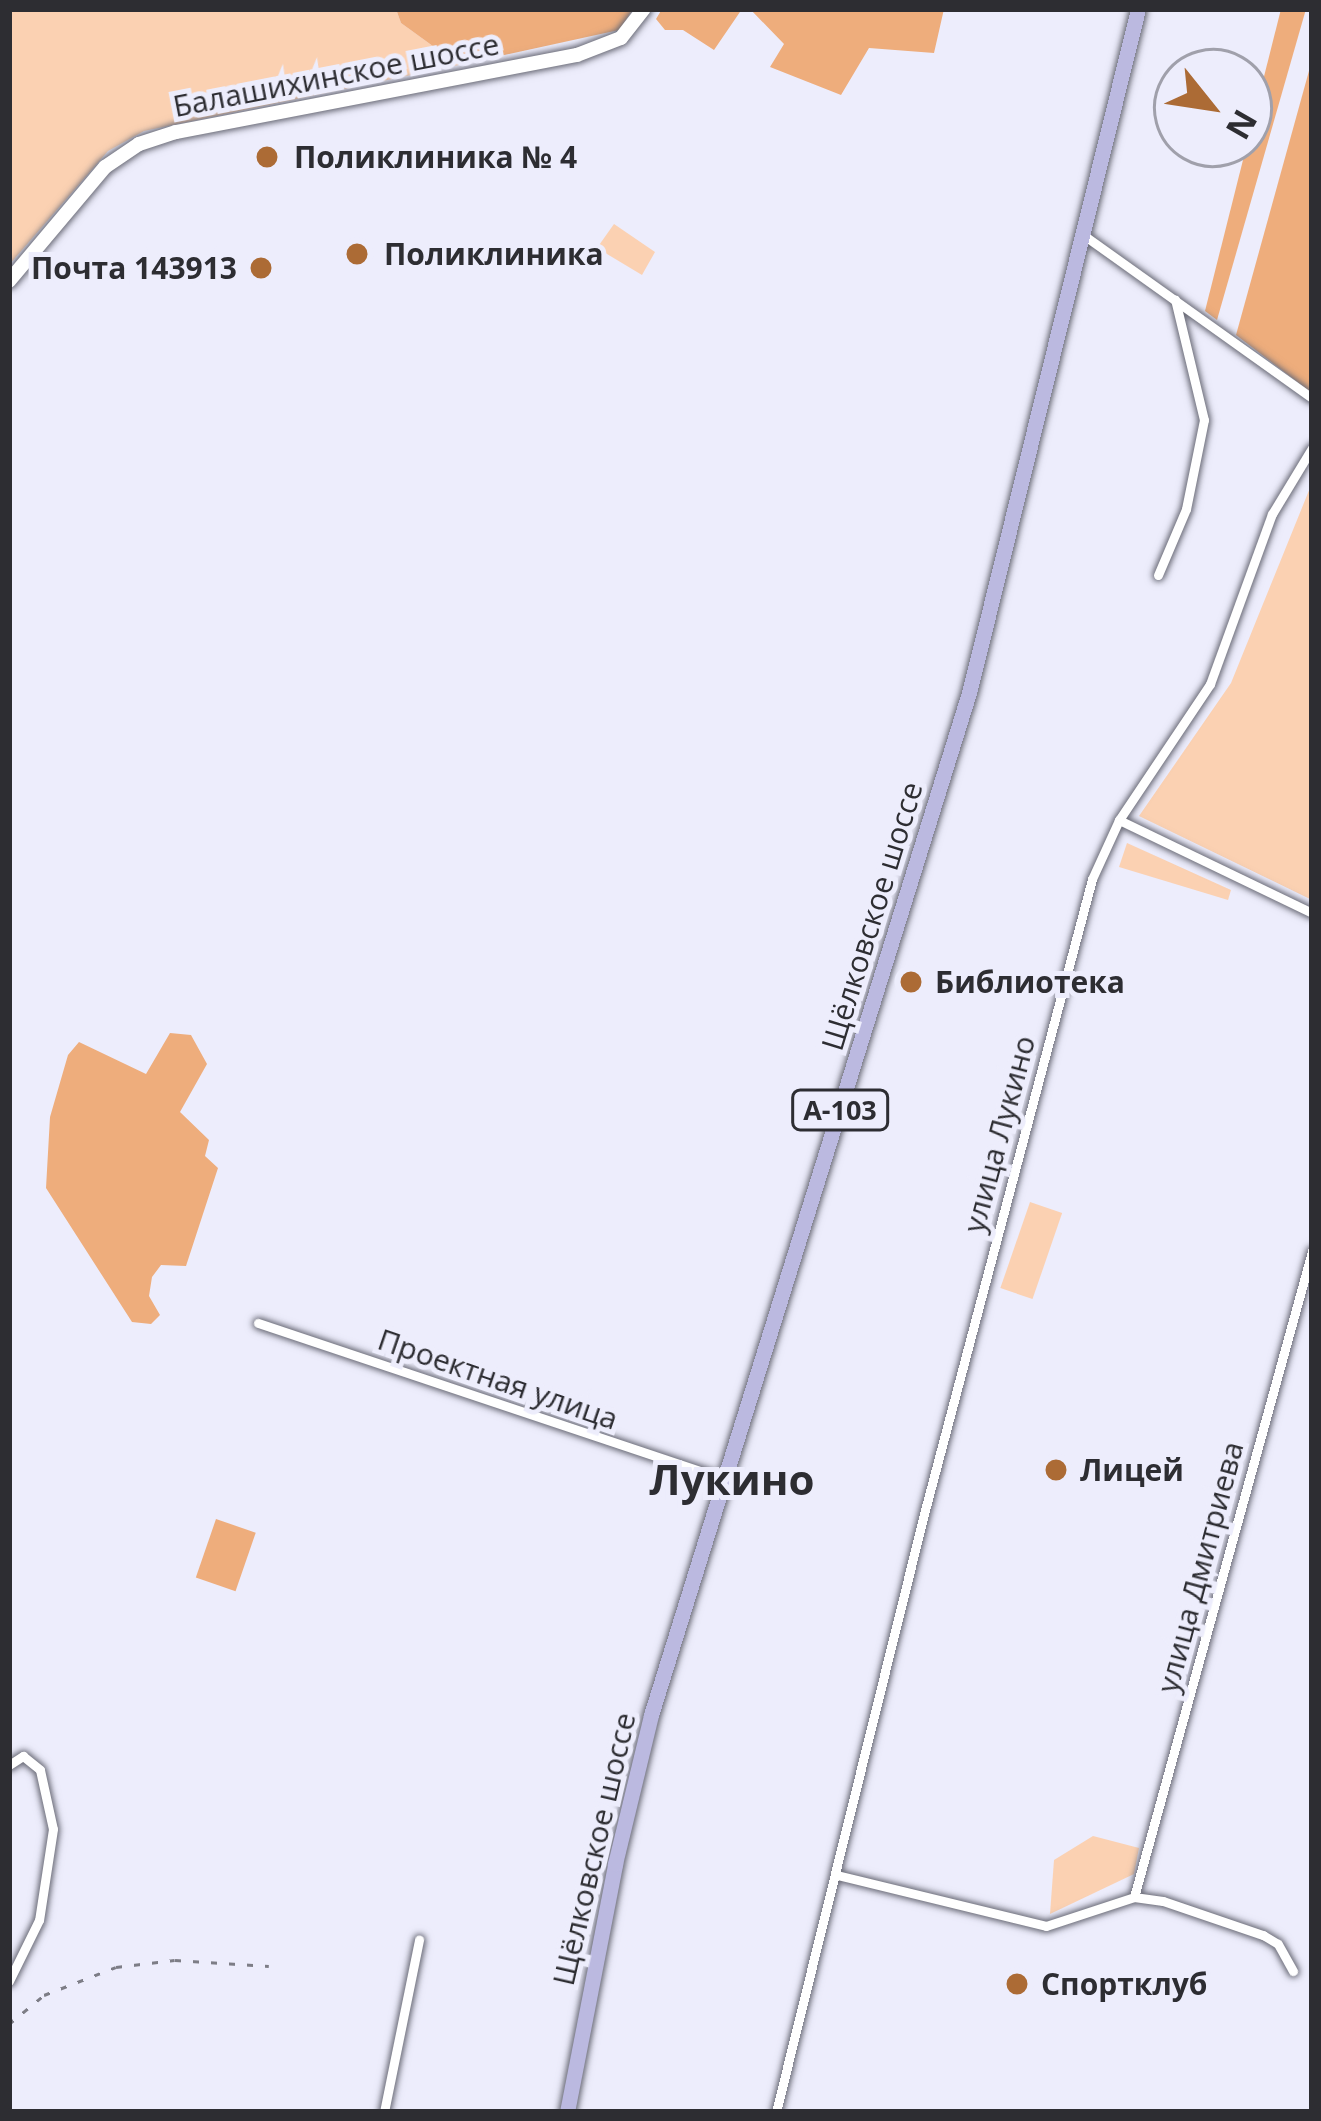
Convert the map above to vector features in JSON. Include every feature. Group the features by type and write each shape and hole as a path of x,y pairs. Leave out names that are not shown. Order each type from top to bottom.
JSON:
{"main road":[{"name":"Балашихинское шоссе","path":"9,281 105,166 139,144 176,132 577,56 621,38 644,9"},
{"name":"Щёлковское шоссе","path":"567,2112 634,1784 722,1479 969,693 1138,9"}],"street":[{"path":"1082,234 1312,398"},
{"path":"1158,575 1186,509 1204,420 1175,299"},
{"name":"улица Лукино","path":"776,2112 924,1514 1084,907 1119,820 1210,684 1272,514 1312,448"},
{"path":"1119,820 1312,913"},
{"name":"улица Дмитриева","path":"1134,1897 1312,1251"},
{"name":"Проектная улица","path":"258,1323 722,1479"},
{"path":"9,1765 23,1756 40,1770 52,1854 39,1920 9,1981"},
{"path":"837,1875 1046,1926 1134,1897 1262,1935 1278,1944 1293,1971"},
{"path":"384,2112 419,1940"}],"shaded area":[{"path":"9,9 396,9 401,23 459,65 144,131 108,151 9,265"},
{"path":"396,9 633,9 619,30 459,65 401,23"},
{"path":"662,9 742,9 714,50 683,30 665,30 656,19"},
{"path":"750,9 944,9 934,53 869,48 841,95 770,67 784,44"},
{"path":"1281,9 1306,9 1273,124 1273,48"},
{"path":"1312,60 1312,393 1236,335"},
{"path":"1241,168 1260,168 1217,320 1205,311"},
{"path":"614,224 655,252 642,275 597,248"},
{"path":"1312,483 1312,900 1139,816 1231,683"},
{"path":"1127,843 1231,890 1228,900 1119,867"},
{"path":"170,1033 191,1035 207,1064 180,1112 209,1140 205,1156 218,1168 186,1266 161,1265 152,1277 149,1296 160,1315 151,1324 132,1322 46,1188 50,1117 68,1055 79,1042 146,1074"},
{"path":"1030,1202 1062,1213 1033,1299 1000,1288"},
{"path":"216,1519 256,1533 236,1591 196,1578"},
{"path":"1093,1836 1139,1848 1134,1874 1050,1914 1054,1860"}],"railway":[{"path":"9,2024 44,1995 116,1967 175,1960 269,1966"}],"place":[{"name":"Поликлиника № 4","path":"267,157"},
{"name":"Поликлиника","path":"357,254"},
{"name":"Почта 143913","path":"261,268"},
{"name":"Библиотека","path":"911,982"},
{"name":"Лицей","path":"1056,1470"},
{"name":"Спортклуб","path":"1017,1984"}],"district":[{"name":"Лукино","path":"732,1479"}]}
